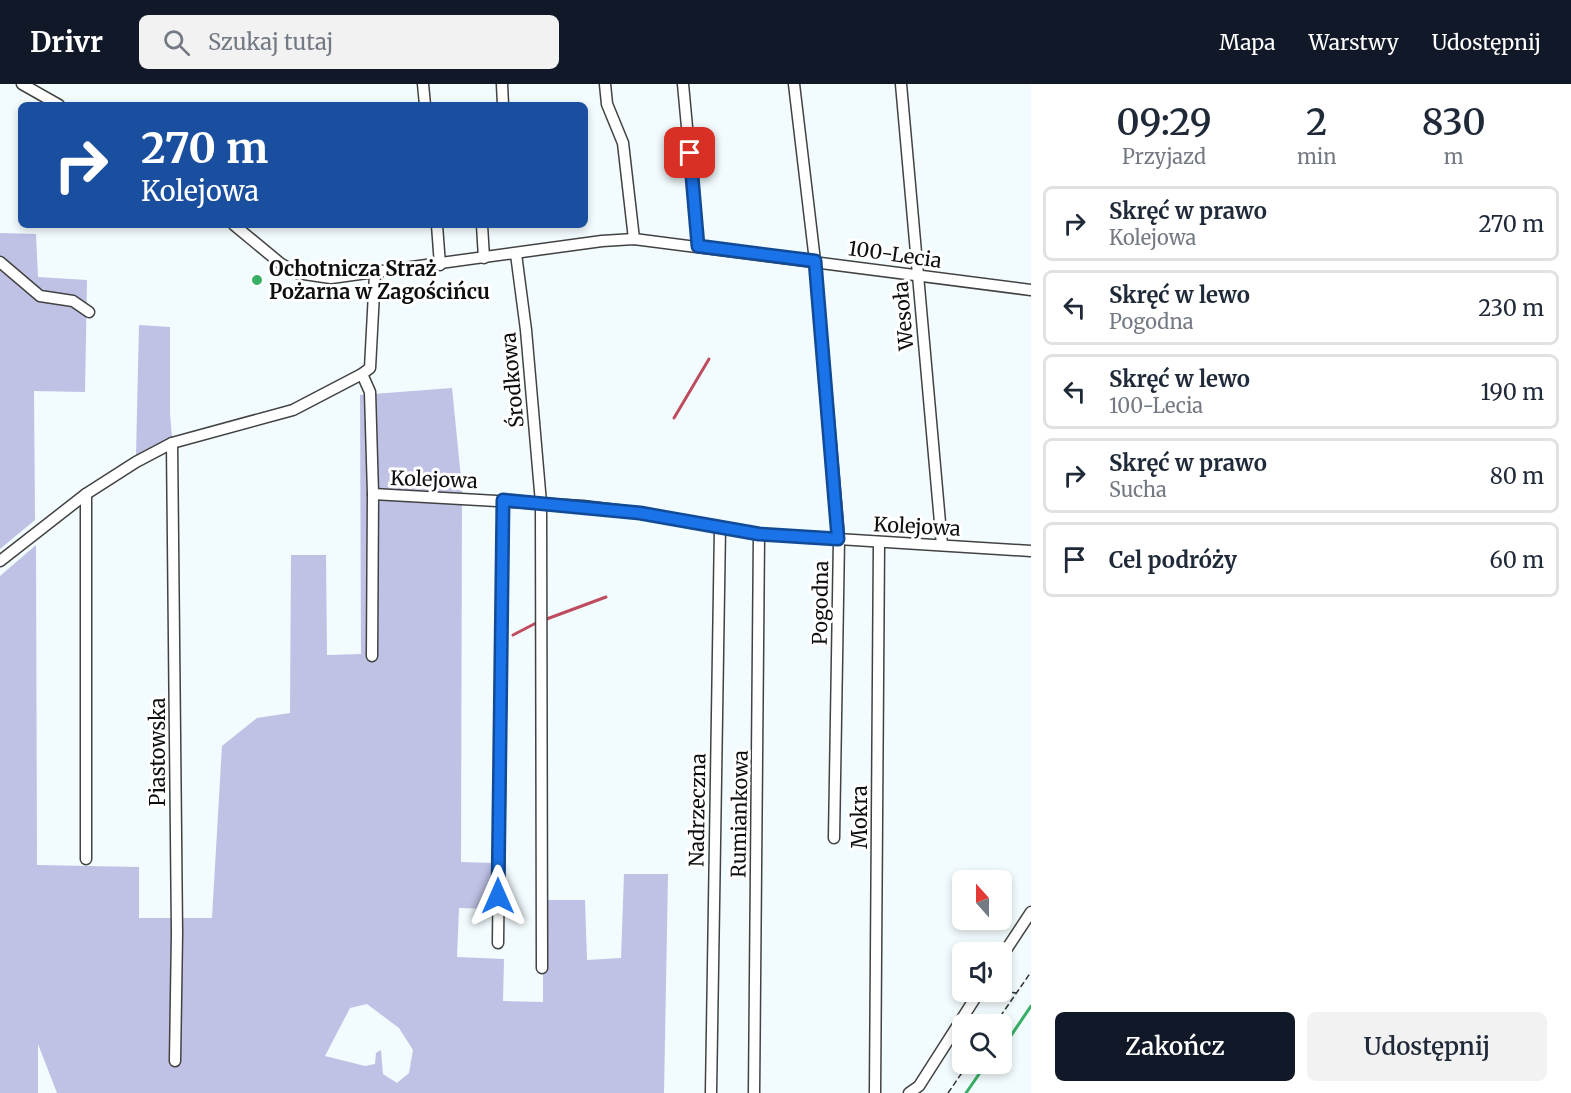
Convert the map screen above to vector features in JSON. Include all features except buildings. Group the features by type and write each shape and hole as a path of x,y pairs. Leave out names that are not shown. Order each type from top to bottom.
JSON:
{"street":[{"path":"22,84 55,102"},
{"path":"423,84 425,102"},
{"path":"502,84 503,102"},
{"path":"605,84 607,104 623,143 634,239"},
{"path":"683,84 698,246"},
{"name":"Pogodna","path":"794,84 815,261 838,539 834,838"},
{"name":"Wesoła","path":"901,84 942,545"},
{"name":"100-Lecia","path":"238,228 280,263 297,273 331,278 634,239 1031,290"},
{"path":"436,228 440,265"},
{"path":"482,228 484,258"},
{"name":"Środkowa","path":"516,254 526,330 541,503 542,968"},
{"path":"0,262 40,296 73,301 89,312"},
{"path":"0,561 86,494 136,462 172,443 293,410 370,368 375,274"},
{"path":"362,374 370,392 373,494 372,656"},
{"name":"Piastowska","path":"172,443 177,933 175,1061"},
{"path":"86,494 86,859"},
{"name":"Kolejowa","path":"373,494 503,500 640,513 759,534 1031,551"},
{"path":"498,942 503,500"},
{"name":"Nadrzeczna","path":"711,1093 720,527"},
{"name":"Rumiankowa","path":"754,1093 759,534"},
{"name":"Mokra","path":"875,1093 879,542"},
{"path":"1012,942 1031,912"},
{"path":"909,1093 920,1086 936,1056 972,1002"}],"path":[{"path":"1002,1014 1031,972"},
{"path":"1012,992 1017,993"},
{"path":"948,1093 961,1074"}],"shaded area":[{"path":"0,233 36,234 38,277 87,280 85,392 34,391 35,520 0,549"},
{"path":"139,325 170,327 172,438 136,455"},
{"path":"452,388 462,488 461,862 495,863 496,909 459,908 457,957 504,959 503,1001 543,1002 543,900 585,900 587,960 621,958 624,874 668,874 664,1093 57,1093 38,1044 38,1093 0,1093 0,576 36,545 37,865 139,867 139,918 212,918 222,746 257,718 290,713 291,555 326,555 327,655 361,654 360,395","holes":["367,1004 399,1028 413,1050 409,1073 397,1083 383,1074 381,1050 376,1053 375,1064 365,1066 325,1056 350,1008"]}],"waterway":[{"path":"674,418 709,359"},
{"path":"544,620 606,597"},
{"path":"513,635 538,622"}],"railway":[{"path":"1012,1034 1031,1006"},
{"path":"966,1093 979,1074"}],"place":[{"name":"Ochotnicza Straż Pożarna w Zagościńcu","path":"257,280"}],"route":[{"path":"498,896 503,500 640,513 759,534 838,539 815,261 698,246 690,153"}]}
